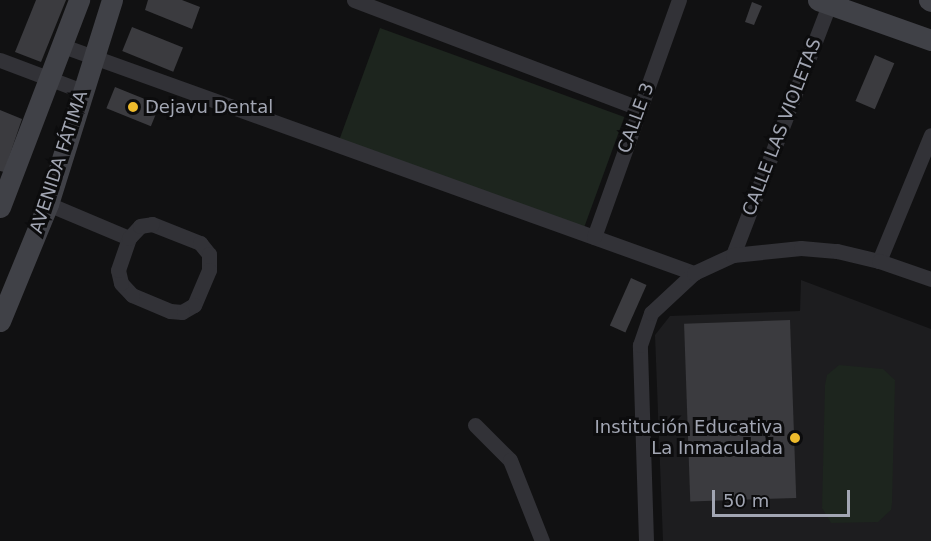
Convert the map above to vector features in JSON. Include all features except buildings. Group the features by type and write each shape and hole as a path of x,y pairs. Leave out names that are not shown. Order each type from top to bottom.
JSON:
{"main road":[{"name":"AVENIDA FÁTIMA","path":"0,207 79,0"},
{"name":"AVENIDA FÁTIMA","path":"0,321 48,204 92,57 112,0"},
{"path":"826,1 931,40"}],"street":[{"path":"354,0 639,108"},
{"name":"CALLE 3","path":"594,237 679,0"},
{"name":"CALLE LAS VIOLETAS","path":"733,255 826,1"},
{"path":"63,46 694,273"},
{"path":"0,60 82,91"},
{"path":"879,261 931,135"},
{"path":"48,204 129,238"},
{"path":"152,224 200,243 206,249 210,260 209,270 194,304 188,310 176,312 170,310 132,295 125,289 118,270 129,238 135,229 152,224"},
{"path":"646,541 640,345 651,314 694,273 733,255 801,248 837,251 879,261 931,279"},
{"path":"475,425 510,460 542,541"}],"shaded area":[{"path":"380,28 624,117 583,230 339,141"},
{"name":"Institución Educativa La Inmaculada","path":"801,280 931,329 931,541 663,541 655,335 670,316 800,311"},
{"path":"839,365 883,369 895,380 892,503 891,510 878,522 831,523 822,508 825,385 827,375"}],"place":[{"name":"Dejavu Dental","path":"133,107"},
{"name":"Institución Educativa La Inmaculada","path":"795,438"}]}
